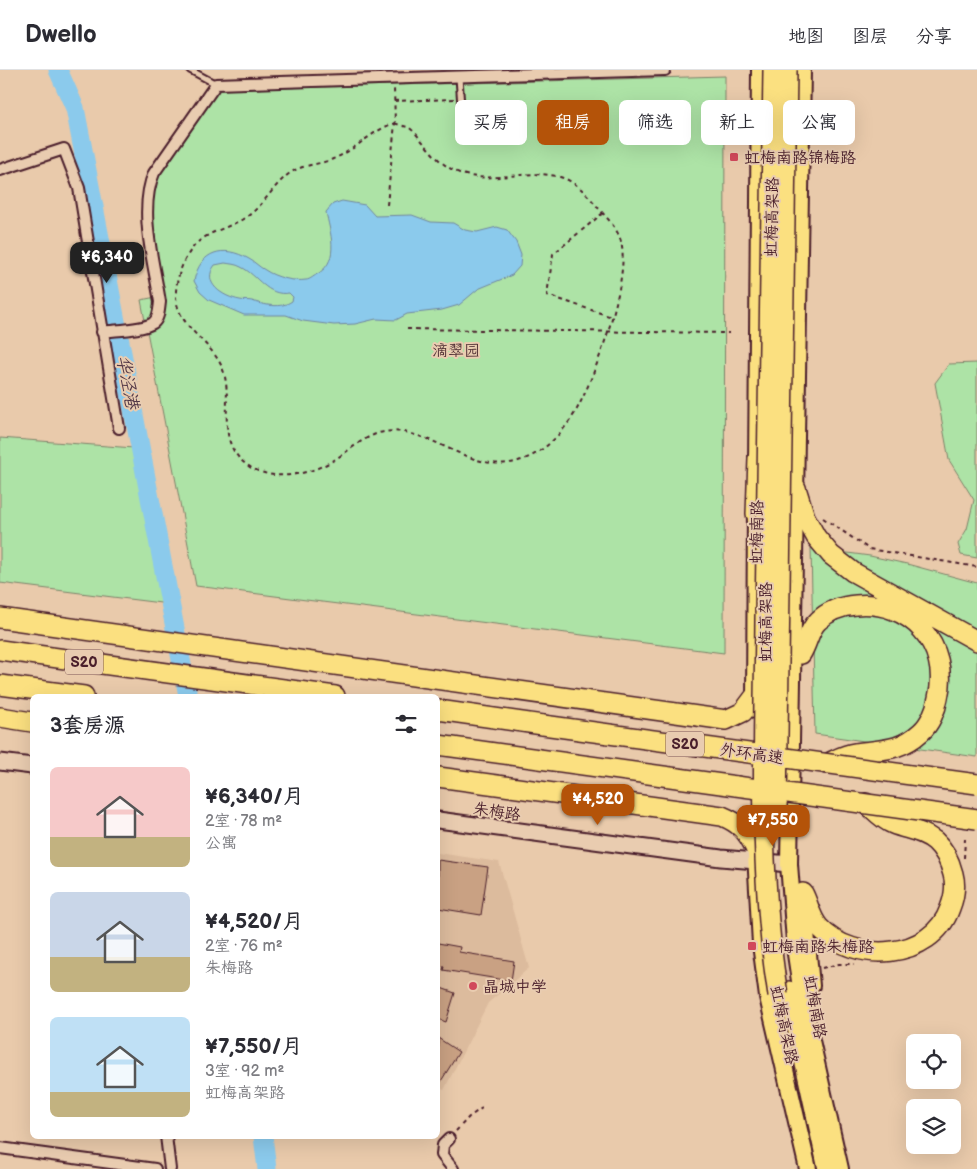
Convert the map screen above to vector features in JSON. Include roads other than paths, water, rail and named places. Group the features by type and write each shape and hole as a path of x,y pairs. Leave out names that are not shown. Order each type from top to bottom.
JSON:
{"highway":[{"path":"756,514 763,329 766,70"},
{"name":"虹梅高架路","path":"773,70 766,508 764,839 774,966 817,1169"},
{"name":"虹梅高架路","path":"787,70 777,838 783,941 789,991 828,1169"},
{"path":"796,488 805,517 816,537 831,555 853,572 970,637"},
{"path":"801,654 817,621 828,613 845,606 869,604 892,608 916,622 931,640 940,664 941,687 936,710 923,731 903,745 880,752 853,753 826,764"},
{"path":"0,618 726,720 743,712 754,696"},
{"name":"S20","path":"0,650 320,694"},
{"name":"S20","path":"0,685 69,694"},
{"name":"外环高速","path":"440,710 977,784"},
{"path":"0,718 30,722"},
{"name":"S20","path":"440,745 977,819"},
{"path":"440,777 722,816 737,822 748,833 755,854"},
{"path":"803,893 808,902 810,912 819,926 832,938 855,948 879,952 908,948 930,938 946,921 953,900 954,881 949,860 935,842 916,830 892,824 866,803"}],"main road":[{"name":"虹梅南路","path":"760,70 754,696 755,854 761,944 768,997 808,1169"},
{"name":"虹梅南路","path":"802,70 789,864 796,954 803,1005 840,1169"},
{"name":"虹梅南路","path":"795,521 799,533 801,551 800,858 814,1009 838,1114 831,1132"}],"street":[{"path":"102,332 140,327 153,323 159,315 160,302 146,210 149,185 154,173 216,84 665,70"},
{"path":"0,170 64,149 79,188 119,428"},
{"path":"0,762 30,766"},
{"name":"朱梅路","path":"440,820 755,854 789,864"},
{"path":"166,1139 170,1169"},
{"path":"448,1139 444,1145 442,1155 453,1169"},
{"path":"0,1148 154,1169"}],"lane":[{"path":"190,70 216,84"},
{"path":"460,76 461,100"},
{"path":"520,104 522,134 463,136 462,107 520,104"}],"water":[{"path":"342,201 365,205 375,216 412,215 431,222 453,223 465,230 477,232 497,227 507,230 516,242 521,255 520,266 512,275 478,289 459,305 442,310 407,314 396,320 376,319 355,324 334,325 303,321 286,315 244,315 209,300 200,292 194,281 201,263 214,253 222,251 239,254 269,273 285,278 308,280 319,273 330,260 332,245 326,212 333,204","holes":["225,263 237,265 275,292 289,293 293,297 292,301 278,306 227,296 216,288 211,278 211,272 215,265"]}],"waterway":[{"name":"华泾港","path":"58,70 75,108 188,694"},
{"name":"华泾港","path":"263,1139 267,1169"}],"place":[{"name":"虹梅南路锦梅路","path":"734,157"},
{"name":"虹梅南路朱梅路","path":"752,946"},
{"name":"晶城中学","path":"473,986"}],"park label":[{"name":"滴翠园","path":"456,350"}]}
